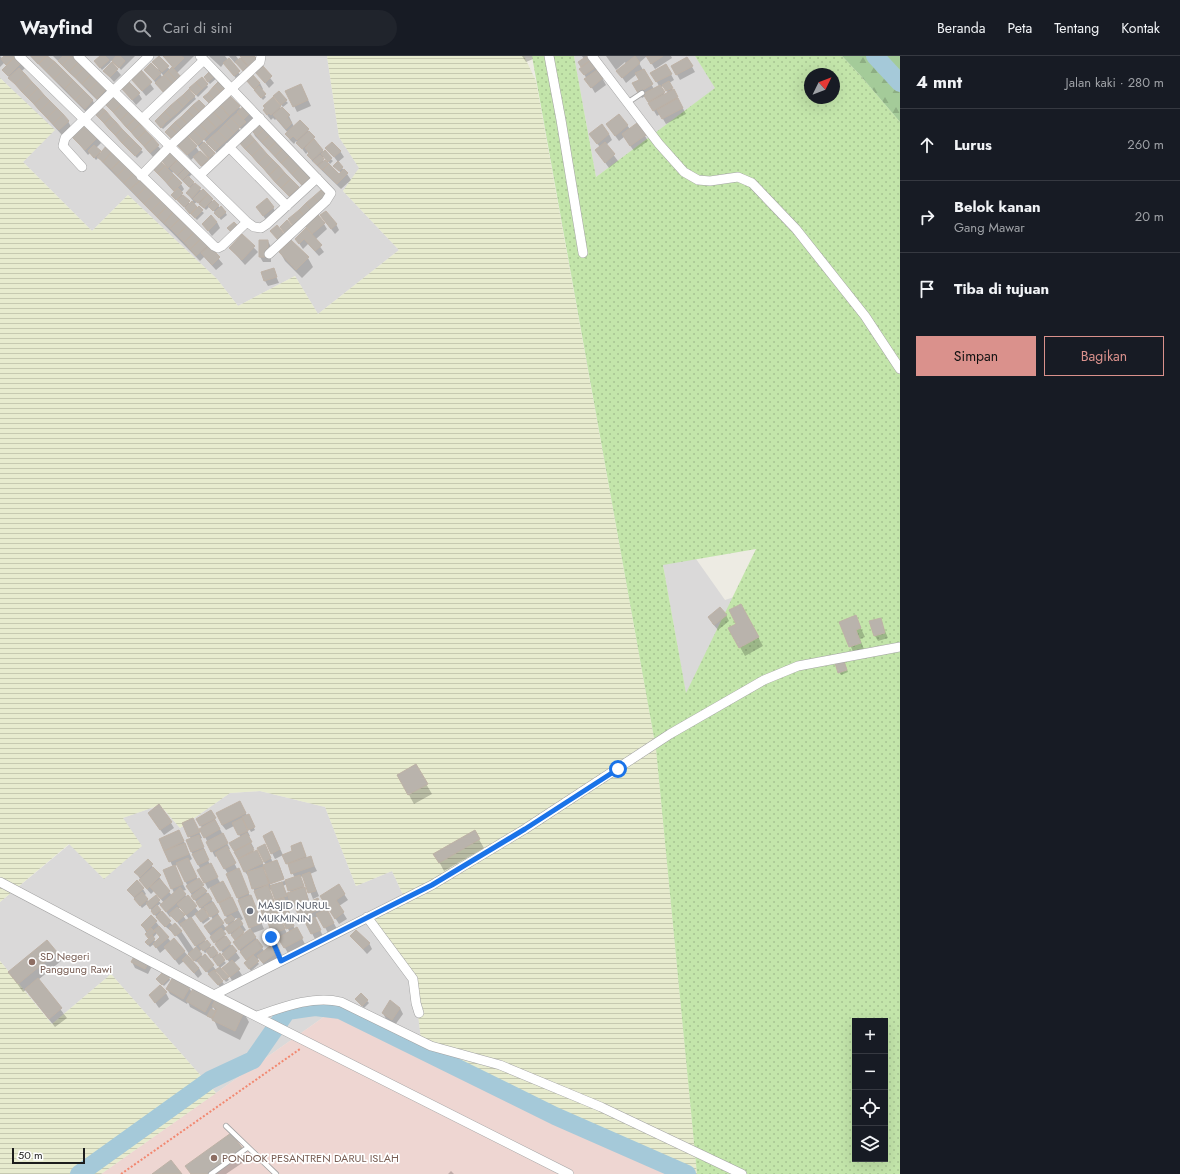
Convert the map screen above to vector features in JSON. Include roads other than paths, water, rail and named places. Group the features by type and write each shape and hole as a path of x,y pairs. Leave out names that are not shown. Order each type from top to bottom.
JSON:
{"street":[{"path":"19,56 214,246 222,246 247,222"},
{"path":"82,168 63,146 63,142 68,133 149,56"},
{"path":"141,176 170,146 260,62 261,56"},
{"path":"549,56 583,253"},
{"path":"592,56 659,144 684,172 698,180 710,181 738,177 752,183 796,229 866,316 900,369"},
{"path":"81,57 142,119 247,222 254,227 261,228 317,178"},
{"path":"142,119 202,58 330,190 330,196 269,254"},
{"path":"200,175 260,118"},
{"path":"229,146 287,206"},
{"path":"214,995 432,885 525,829 670,734 764,680 798,666 900,647"},
{"path":"0,882 214,995 569,1174"},
{"path":"368,917 412,978 419,1013"},
{"path":"260,1018 317,999 328,998 341,1002 431,1046 500,1065 601,1107 742,1174"}],"lane":[{"path":"627,103 642,93"},
{"path":"271,937 281,961"},
{"path":"226,1126 247,1148 276,1174"},
{"path":"211,1174 247,1148"}],"waterway":[{"path":"875,56 900,83"},
{"path":"79,1174 210,1080 253,1060 287,1011 315,1007 340,1010 555,1116 687,1174"}],"place":[{"name":"MASJID NURUL MUKMININ","path":"250,911"},
{"name":"SD Negeri Panggung Rawi","path":"32,962"},
{"name":"PONDOK PESANTREN DARUL ISLAH","path":"214,1158"}]}
